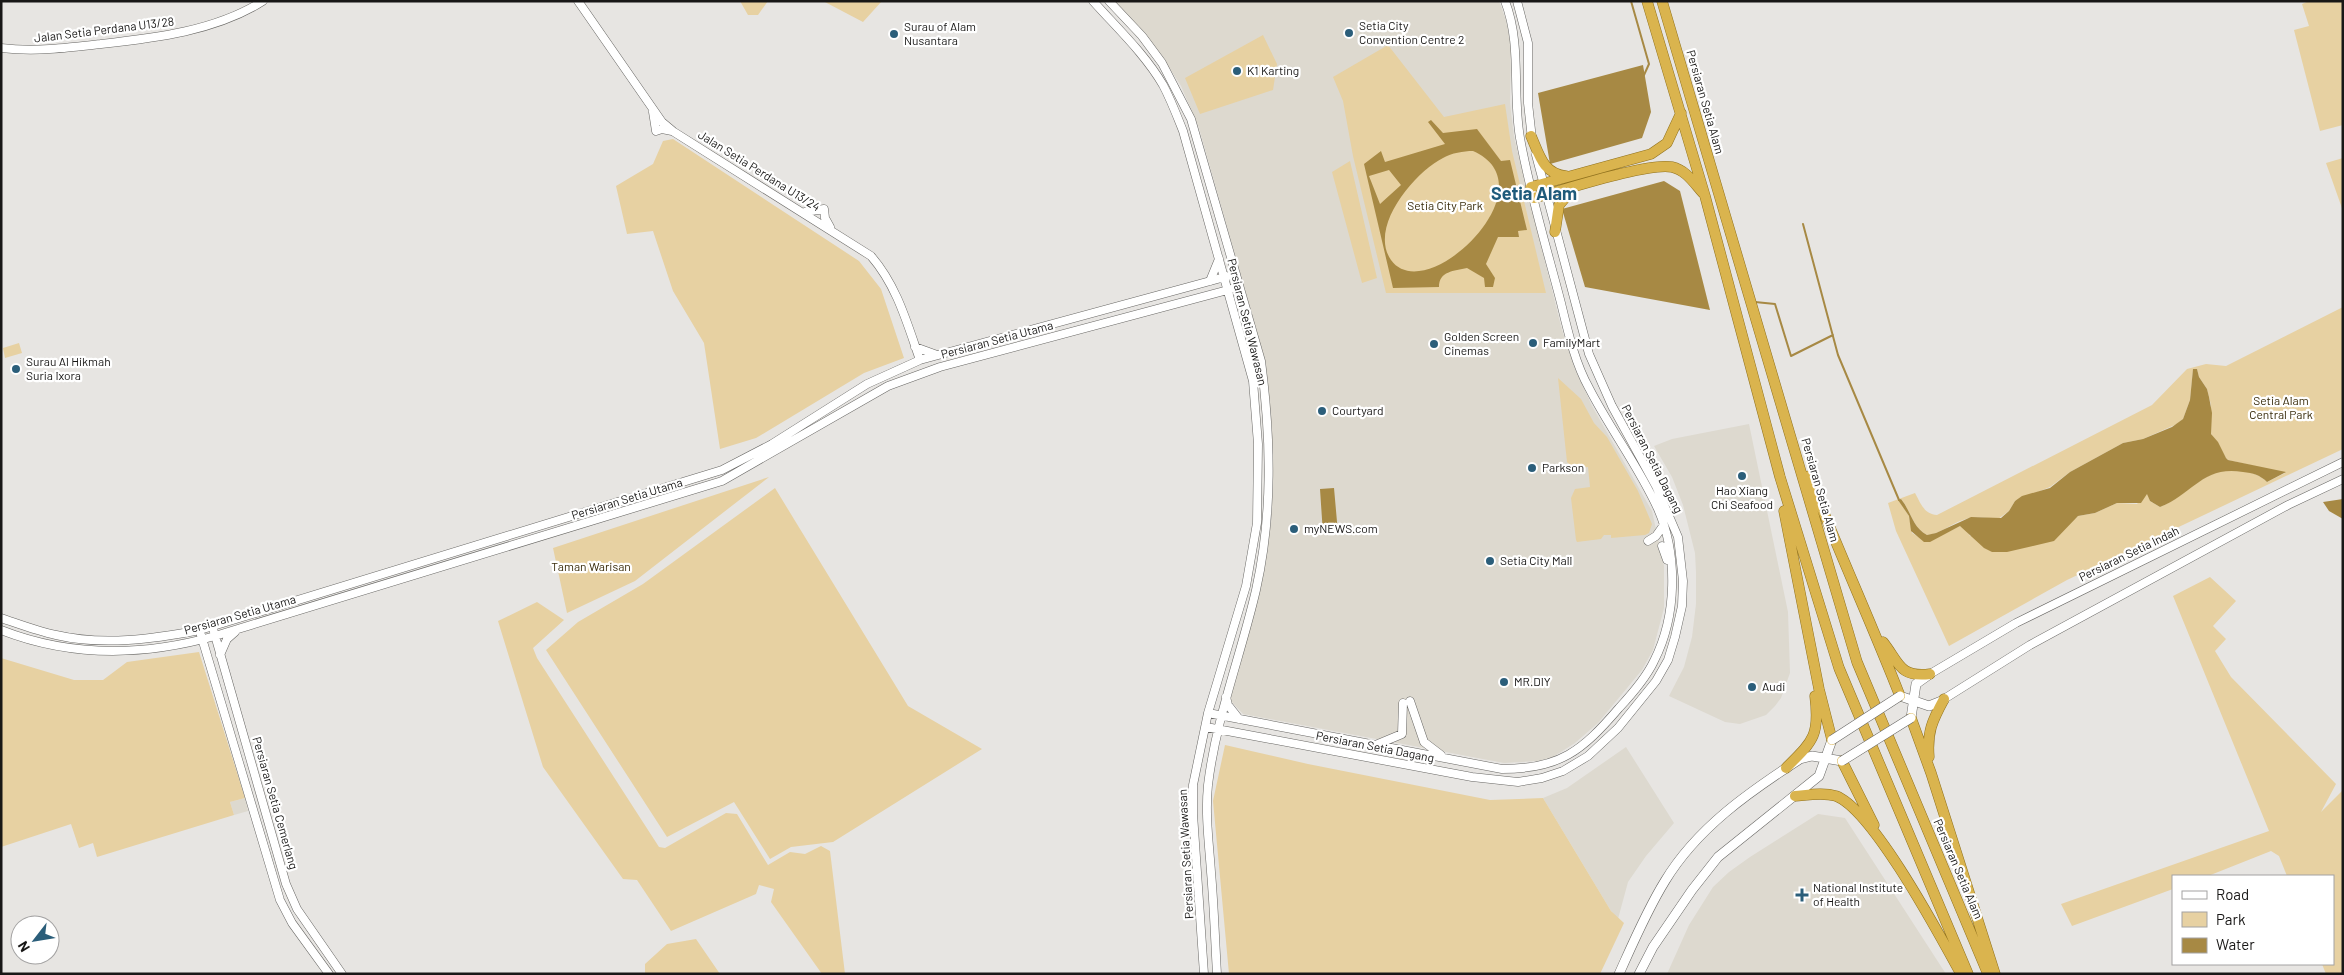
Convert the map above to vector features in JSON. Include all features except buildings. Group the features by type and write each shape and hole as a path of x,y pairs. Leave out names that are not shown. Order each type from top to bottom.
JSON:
{"highway":[{"path":"1531,187 1651,154 1667,143 1681,113 1673,102 1642,1"},
{"name":"Persiaran Setia Alam","path":"1647,1 1705,196 1780,477 1839,668 1968,974"},
{"name":"Persiaran Setia Alam","path":"1662,1 1857,662 1988,974"},
{"path":"1531,136 1543,164 1550,172 1557,176 1570,177"},
{"path":"1534,198 1637,171 1671,167 1686,173 1705,196"},
{"path":"1555,232 1559,205 1576,187"},
{"path":"1785,417 1842,561 1877,637 1900,696"},
{"path":"1780,477 1807,633 1818,719 1811,742 1786,768"},
{"path":"1807,633 1832,740"},
{"path":"1877,637 1905,672 1920,676 1930,674"},
{"path":"1931,773 1928,743 1930,724 1944,700"},
{"path":"1911,718 1931,773 1995,974"},
{"path":"1842,761 1886,848 1961,974"},
{"path":"1795,796 1817,794 1835,796 1845,801 1860,814 1886,848"}],"main road":[{"path":"1619,974 1664,882 1678,862 1715,821 1786,768 1806,757 1826,757 1842,761 1911,718 1916,684 1930,674"},
{"path":"1639,974 1653,947 1687,897 1718,857 1819,776 1832,740 1900,696 1929,706 1944,700"}],"street":[{"name":"Jalan Setia Perdana U13/28","path":"1,48 47,50 159,36 229,18 263,1"},
{"name":"Jalan Setia Perdana U13/24","path":"578,1 652,108 656,131 674,132 804,212 871,256 886,274 897,297 920,360"},
{"name":"Persiaran Setia Wawasan","path":"1093,1 1144,58 1162,84 1173,106 1183,131 1233,306 1252,381 1258,444 1257,523 1246,586 1208,713 1196,766 1192,797 1204,974"},
{"name":"Persiaran Setia Wawasan","path":"1109,1 1148,44 1162,63 1183,101 1200,144 1261,361 1266,400 1270,490 1267,522 1256,589 1221,716 1210,772 1206,815 1217,974"},
{"name":"Persiaran Setia Dagang","path":"1208,713 1502,769 1539,767 1554,762 1578,749 1610,718 1633,692 1654,662 1664,638 1670,610 1671,571 1668,545 1658,510 1584,377 1565,319 1520,137 1515,94 1516,44 1512,18 1505,1"},
{"name":"Persiaran Setia Dagang","path":"1206,727 1472,777 1518,782 1542,778 1563,771 1588,756 1618,728 1656,681 1670,652 1682,606 1683,581 1678,537 1656,486 1597,375 1589,354 1531,136 1528,43 1517,1"},
{"path":"804,212 824,210 825,218 833,231"},
{"path":"1210,281 1219,259"},
{"name":"Persiaran Setia Utama","path":"1,618 57,635 85,639 159,638 212,627 722,470 755,454 867,384 920,360 1236,274"},
{"name":"Persiaran Setia Utama","path":"1,630 44,644 96,650 135,650 202,640 722,481 905,379 940,366 1239,287"},
{"path":"1216,294 1233,306"},
{"path":"905,366 911,360 915,347 937,355"},
{"path":"905,379 920,360 940,366"},
{"name":"Persiaran Setia Indah","path":"1930,674 2016,623 2343,462"},
{"path":"1944,700 2030,646 2288,506 2343,479"},
{"path":"1648,541 1656,536 1663,526"},
{"path":"1662,546 1671,571"},
{"name":"Persiaran Setia Cemerlang","path":"212,627 292,898 305,921 342,974"},
{"path":"220,655 226,639 239,629"},
{"name":"Persiaran Setia Cemerlang","path":"200,630 280,900 292,923 329,974"},
{"path":"1226,695 1228,705 1239,719"},
{"path":"1376,744 1402,734 1407,702 1424,742 1444,757"},
{"path":"1217,741 1225,734 1235,732"}],"shaded area":[{"path":"1114,1 1499,1 1506,20 1511,44 1510,103 1514,137 1562,330 1575,369 1592,406 1652,511 1664,566 1664,608 1653,650 1642,670 1598,723 1575,743 1553,757 1538,761 1504,763 1243,714 1229,699 1259,591 1271,522 1273,486 1271,418 1265,361 1199,128 1181,86 1160,53 1145,33"},
{"path":"1749,424 1788,612 1790,673 1781,698 1775,706 1766,715 1740,724 1725,722 1669,696 1684,667 1692,637 1696,604 1695,553 1683,505 1672,477 1654,446 1672,439"},
{"path":"1626,747 1674,823 1646,856 1628,882 1618,919 1611,911 1543,798 1567,788"},
{"path":"245,798 248,811 234,815 230,802"},
{"name":"National Institute of Health","path":"1818,814 1845,818 1946,974 1667,974 1689,925 1713,887 1729,872 1750,857"}],"green space":[{"path":"740,1 768,1 758,15 748,15"},
{"path":"823,1 882,1 863,22"},
{"path":"2309,1 2343,1 2343,125 2320,131 2294,30 2309,26 2302,4"},
{"name":"K1 Karting","path":"1263,35 1277,64 1273,90 1200,114 1185,78"},
{"name":"Setia City Park","path":"1388,45 1444,117 1505,104 1512,151 1546,293 1386,293 1353,156 1343,101 1333,77"},
{"path":"673,139 859,261 881,289 904,358 864,373 756,438 720,449 704,343 673,291 653,231 627,234 616,186 653,164 663,141"},
{"path":"2343,158 2343,211 2326,163"},
{"path":"1350,161 1377,278 1362,283 1332,172"},
{"name":"Setia Alam Central Park","path":"2343,307 2343,449 2067,580 1949,646 1896,531 1888,503 1915,493 1921,505 1929,513 1937,515 2152,405 2187,369 2206,364 2226,366","holes":["2197,369 2199,377 2207,389 2211,405 2211,434 2226,458 2285,473 2267,482 2256,475 2243,471 2230,470 2218,472 2208,476 2160,507 2150,501 2147,492 2137,504 2117,503 2095,513 2078,516 2059,535 1970,536 1965,528 1960,526 1927,542 1912,533 1909,516 1899,500 1901,499 1918,528 1927,535 1937,533 1967,518 1998,519 2009,511 2015,501 2050,487 2070,472 2123,443 2143,439 2177,424 2183,419 2190,400 2193,370"]},
{"path":"19,343 22,353 5,358 3,348"},
{"path":"1558,378 1581,399 1594,423 1607,437 1638,491 1652,524 1649,533 1611,538 1611,535 1604,535 1601,539 1577,542 1571,498 1575,489 1590,487 1588,467 1573,469 1567,462"},
{"name":"Taman Warisan","path":"769,477 635,581 567,613 553,548"},
{"path":"775,488 908,706 982,749 833,842 791,847 770,859 734,802 667,837 546,650 578,622 643,584"},
{"path":"2210,577 2236,601 2213,626 2226,639 2215,651 2231,677 2336,784 2321,812 2343,790 2343,974 2326,974 2322,965 2334,965 2334,875 2287,875 2279,856 2271,851 2211,875 2172,875 2172,889 2072,926 2061,904 2269,831 2173,596"},
{"path":"537,602 564,620 533,648 537,658 659,847 665,848 726,813 737,814 768,865 790,852 805,854 821,846 830,851 845,974 822,974 771,902 774,889 759,885 756,894 671,931 637,880 623,879 543,767 498,621"},
{"path":"199,652 245,798 230,802 234,815 97,857 93,843 79,848 71,824 1,847 1,658 74,680 103,680 127,662"},
{"path":"1225,745 1308,764 1490,800 1543,798 1611,911 1624,923 1600,974 1229,974 1213,801"},
{"path":"696,939 720,974 645,974 645,964 667,944"}],"water":[{"path":"1643,65 1651,112 1642,138 1550,164 1538,93"},
{"path":"1431,120 1443,133 1477,129 1501,161 1510,160 1527,230 1518,231 1519,237 1498,237 1486,264 1495,278 1493,287 1485,287 1484,278 1467,268 1444,275 1439,287 1393,288 1364,164 1381,151 1385,162 1445,144 1428,122","holes":["1473,151 1494,168 1499,190 1491,214 1475,237 1453,256 1430,269 1408,271 1391,260 1385,247 1385,232 1398,202 1408,188 1432,165 1450,155","1389,170 1401,185 1380,204 1369,176"]},
{"path":"1664,181 1680,191 1710,310 1585,287 1562,209"},
{"path":"2193,369 2197,369 2199,377 2207,389 2212,413 2211,434 2218,442 2226,458 2286,472 2267,482 2259,476 2250,473 2229,471 2218,473 2199,482 2160,507 2150,501 2147,494 2141,503 2117,503 2095,513 2078,516 2054,541 2007,552 1992,552 1984,548 1960,526 1930,542 1924,542 1911,531 1909,516 1898,500 1901,499 1918,528 1927,535 1936,533 1971,517 2001,518 2009,511 2015,501 2022,496 2050,488 2070,472 2123,443 2143,439 2172,427 2183,419 2190,400"},
{"path":"1334,488 1338,533 1323,534 1320,489"},
{"path":"2343,499 2343,519 2329,511 2323,502"}],"waterway":[{"path":"1631,1 1649,64 1644,75"},
{"path":"1803,224 1838,355 1899,500"},
{"path":"1755,302 1775,304 1791,356 1833,335"}],"place":[{"name":"Setia City Convention Centre 2","path":"1349,33"},
{"name":"Surau of Alam Nusantara","path":"894,34"},
{"name":"K1 Karting","path":"1237,71"},
{"name":"FamilyMart","path":"1533,343"},
{"name":"Golden Screen Cinemas","path":"1434,344"},
{"name":"Surau Al Hikmah Suria Ixora","path":"16,369"},
{"name":"Courtyard","path":"1322,411"},
{"name":"Parkson","path":"1532,468"},
{"name":"Hao Xiang Chi Seafood","path":"1742,476"},
{"name":"myNEWS.com","path":"1294,529"},
{"name":"Setia City Mall","path":"1490,561"},
{"name":"MR.DIY","path":"1504,682"},
{"name":"Audi","path":"1752,687"},
{"name":"National Institute of Health","path":"1802,895"}],"district":[{"name":"Setia Alam","path":"1534,194"}]}
